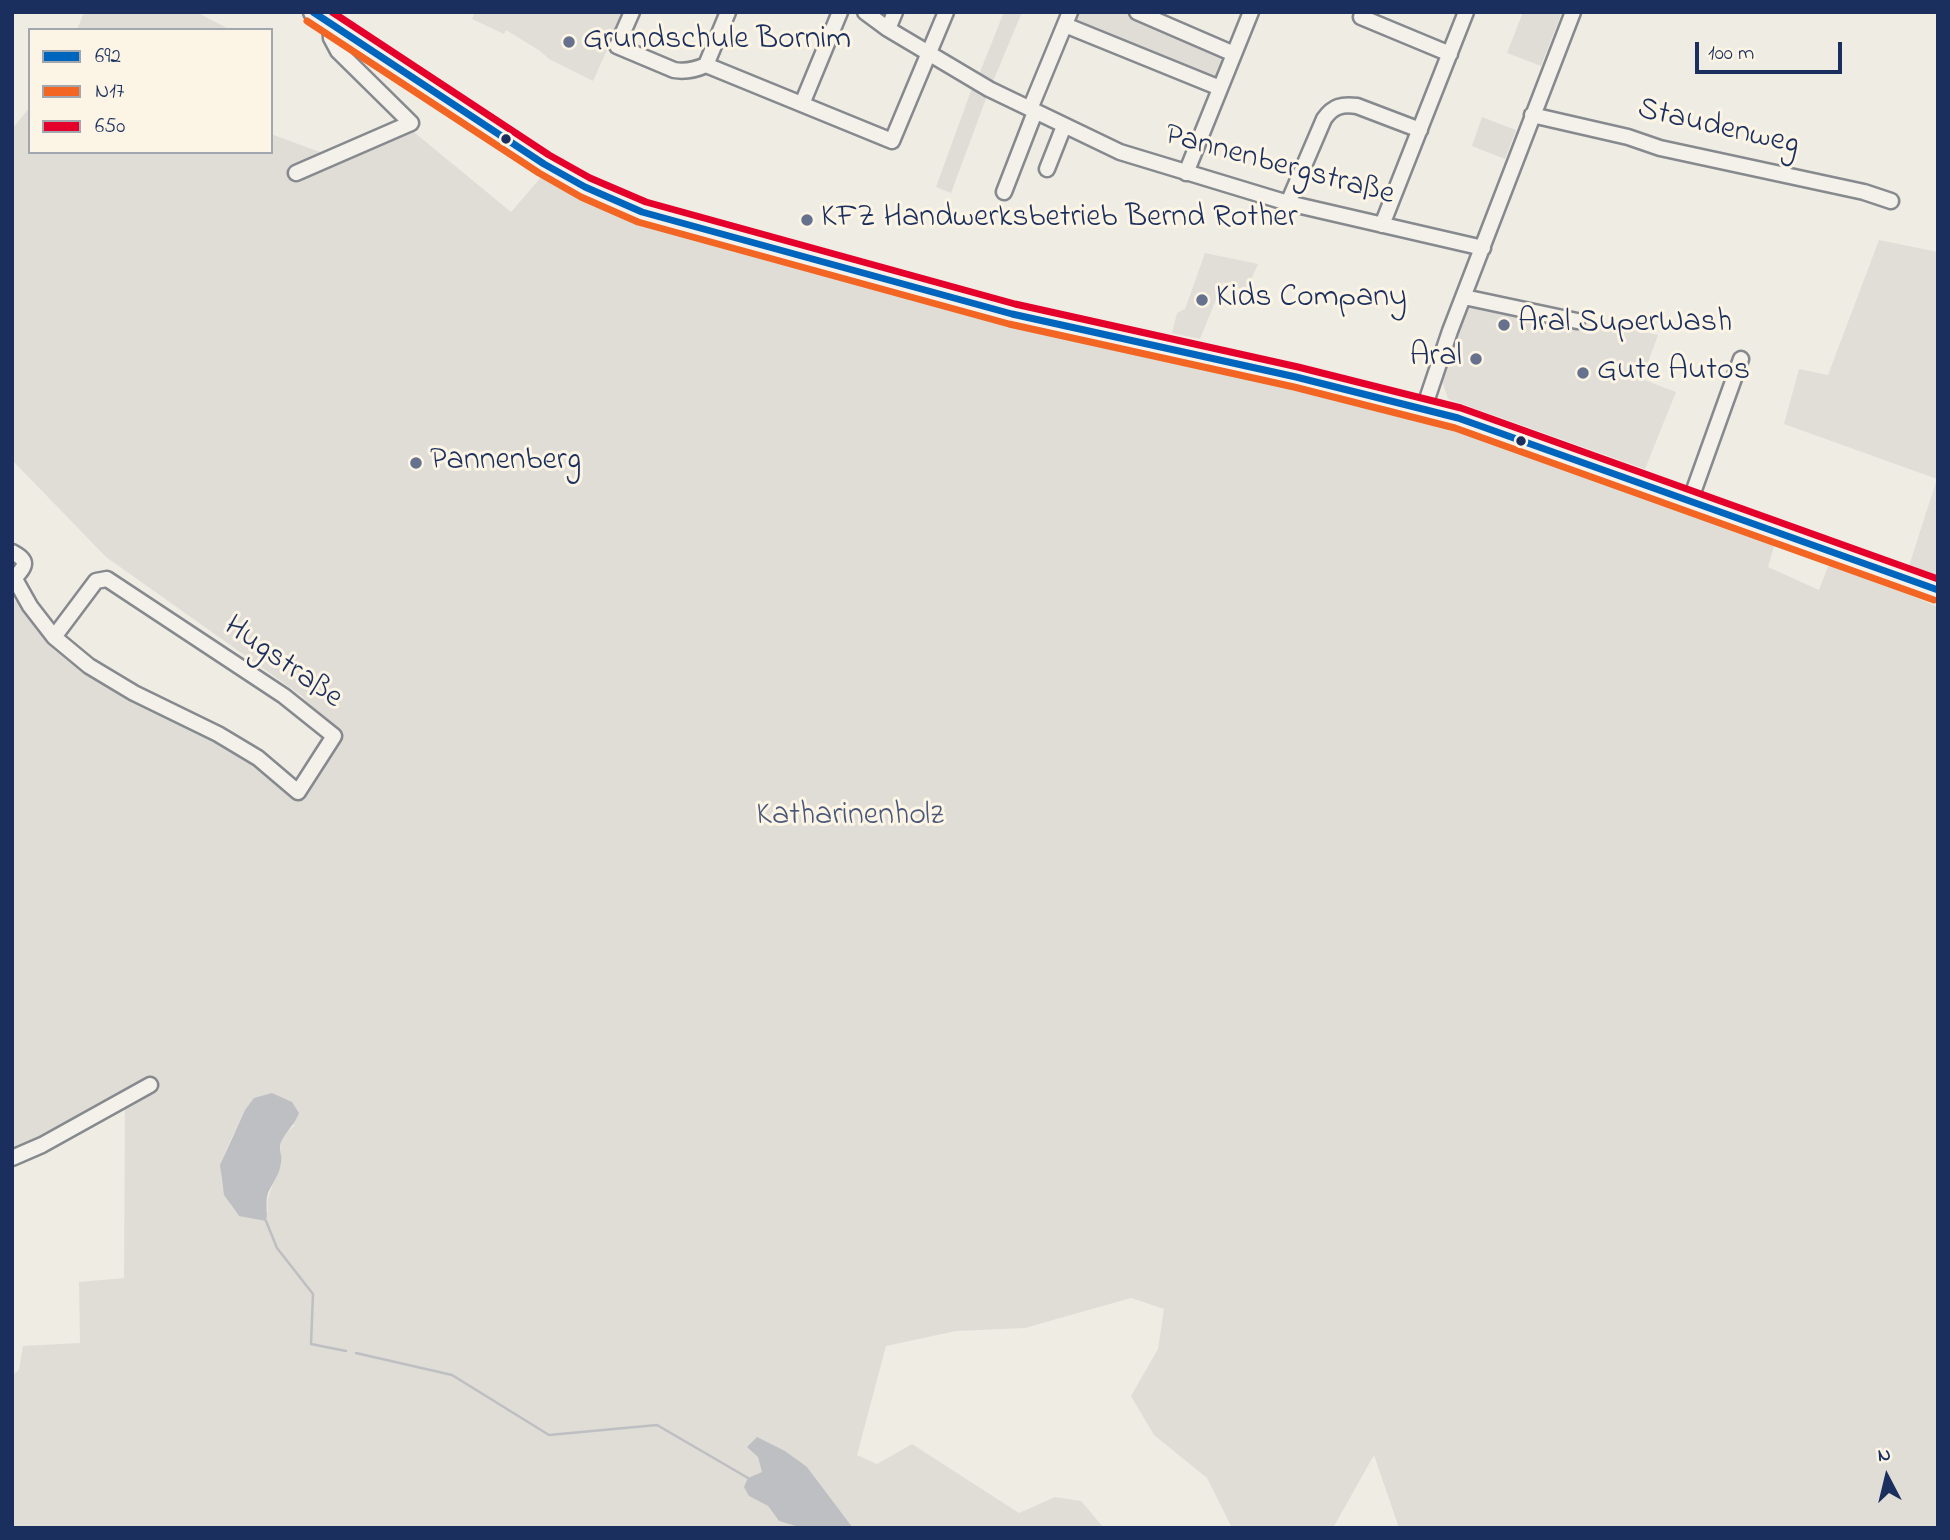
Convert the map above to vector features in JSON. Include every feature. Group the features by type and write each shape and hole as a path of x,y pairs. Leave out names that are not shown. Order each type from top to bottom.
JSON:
{"main road":[{"path":"313,12 544,164 585,187 642,212 1012,314 1424,408 1491,429 1938,590"}],"street":[{"path":"632,12 617,46 674,70 691,71 706,65 892,141 946,12"},
{"path":"706,65 728,12"},
{"path":"802,104 840,12"},
{"name":"Pannenbergstraße","path":"865,12 888,29 989,89 1121,152 1288,203 1483,248"},
{"path":"888,29 895,12"},
{"path":"1137,12 1234,54"},
{"path":"1186,173 1251,12"},
{"path":"1363,12 1361,17 1450,54"},
{"path":"1382,225 1466,12"},
{"path":"1424,408 1532,115 1573,12"},
{"path":"1004,191 1068,19 1220,88"},
{"path":"296,173 411,123 338,51 331,38 330,23"},
{"path":"1288,203 1324,119 1329,111 1337,106 1357,106 1420,130"},
{"name":"Staudenweg","path":"1532,115 1628,137 1660,148 1864,192 1891,201"},
{"path":"1047,169 1064,125"},
{"path":"1464,297 1577,321"},
{"path":"1690,501 1741,359"},
{"name":"Hugstraße","path":"12,552 21,556 24,563 13,576 30,606 54,637 89,666 134,693 218,734 258,758 298,792 334,736 284,696 107,579 96,581 54,637"},
{"path":"12,1158 42,1145 150,1085"}],"shaded area":[{"name":"Grundschule Bornim","path":"475,12 624,12 593,81 549,59 506,30 504,34 472,19"},
{"path":"1879,240 1938,252 1938,579 1908,569 1937,479 1784,424 1799,369 1828,375"},
{"name":"Kids Company","path":"1205,253 1258,264 1246,291 1223,282 1200,339 1172,333 1177,313 1185,309"},
{"path":"1470,295 1658,335 1642,379 1676,392 1645,469 1448,399 1441,378"},
{"path":"272,1093 292,1102 299,1113 281,1142 280,1167 268,1193 266,1221 239,1216 224,1195 220,1165 245,1110 254,1098"},
{"path":"757,1437 785,1451 807,1467 853,1528 802,1528 779,1521 768,1506 749,1496 744,1487 748,1478 762,1472 758,1457 747,1447"}],"green space":[{"path":"84,12 196,12 227,28 78,28"},
{"path":"1004,12 1022,12 992,84 978,77"},
{"path":"1077,12 1126,12 1222,52 1227,62 1220,77 1211,80 1076,25 1074,20"},
{"path":"1523,12 1562,12 1541,66 1507,53"},
{"path":"972,88 987,96 951,193 936,187"},
{"name":"Katharinenholz","path":"28,109 28,154 273,154 273,135 328,155 403,123 511,212 543,175 640,218 1010,321 1433,423 1775,543 1768,567 1819,590 1830,561 1938,607 1938,1528 1399,1528 1374,1455 1333,1528 1232,1528 1207,1478 1154,1435 1131,1396 1158,1349 1164,1309 1131,1298 1025,1328 956,1331 886,1346 857,1455 877,1464 912,1444 1019,1513 1055,1497 1081,1501 1104,1528 853,1528 807,1467 758,1457 763,1473 749,1496 768,1506 779,1521 802,1528 12,1528 12,1375 19,1370 23,1346 80,1343 79,1282 124,1278 125,1099 12,1158 12,601 22,600 89,666 218,734 297,792 334,736 302,696 106,557 12,460 12,129","holes":["245,1110 295,1125 281,1141 281,1164 270,1193 268,1212 239,1216 223,1188 221,1175 226,1151"]},
{"path":"1482,117 1516,130 1505,159 1472,146"}],"waterway":[{"path":"266,1221 277,1248 313,1294 311,1344 346,1351"},
{"path":"356,1353 452,1375 549,1435 657,1425 748,1478"}],"transit line":[{"name":"692","path":"313,12 544,164 585,187 642,212 1012,314 1296,377 1458,418 1938,590"},
{"name":"650","path":"332,12 549,155 590,178 646,202 1015,304 1298,367 1461,408 1938,579"},
{"name":"N17","path":"307,21 539,173 581,197 638,222 1009,324 1294,387 1455,428 1934,600"}],"place":[{"name":"Grundschule Bornim","path":"569,42"},
{"name":"KFZ Handwerksbetrieb Bernd Rother","path":"807,220"},
{"name":"Kids Company","path":"1202,300"},
{"name":"Aral SuperWash","path":"1504,325"},
{"name":"Aral","path":"1476,359"},
{"name":"Gute Autos","path":"1583,373"},
{"name":"Pannenberg","path":"416,463"}]}
